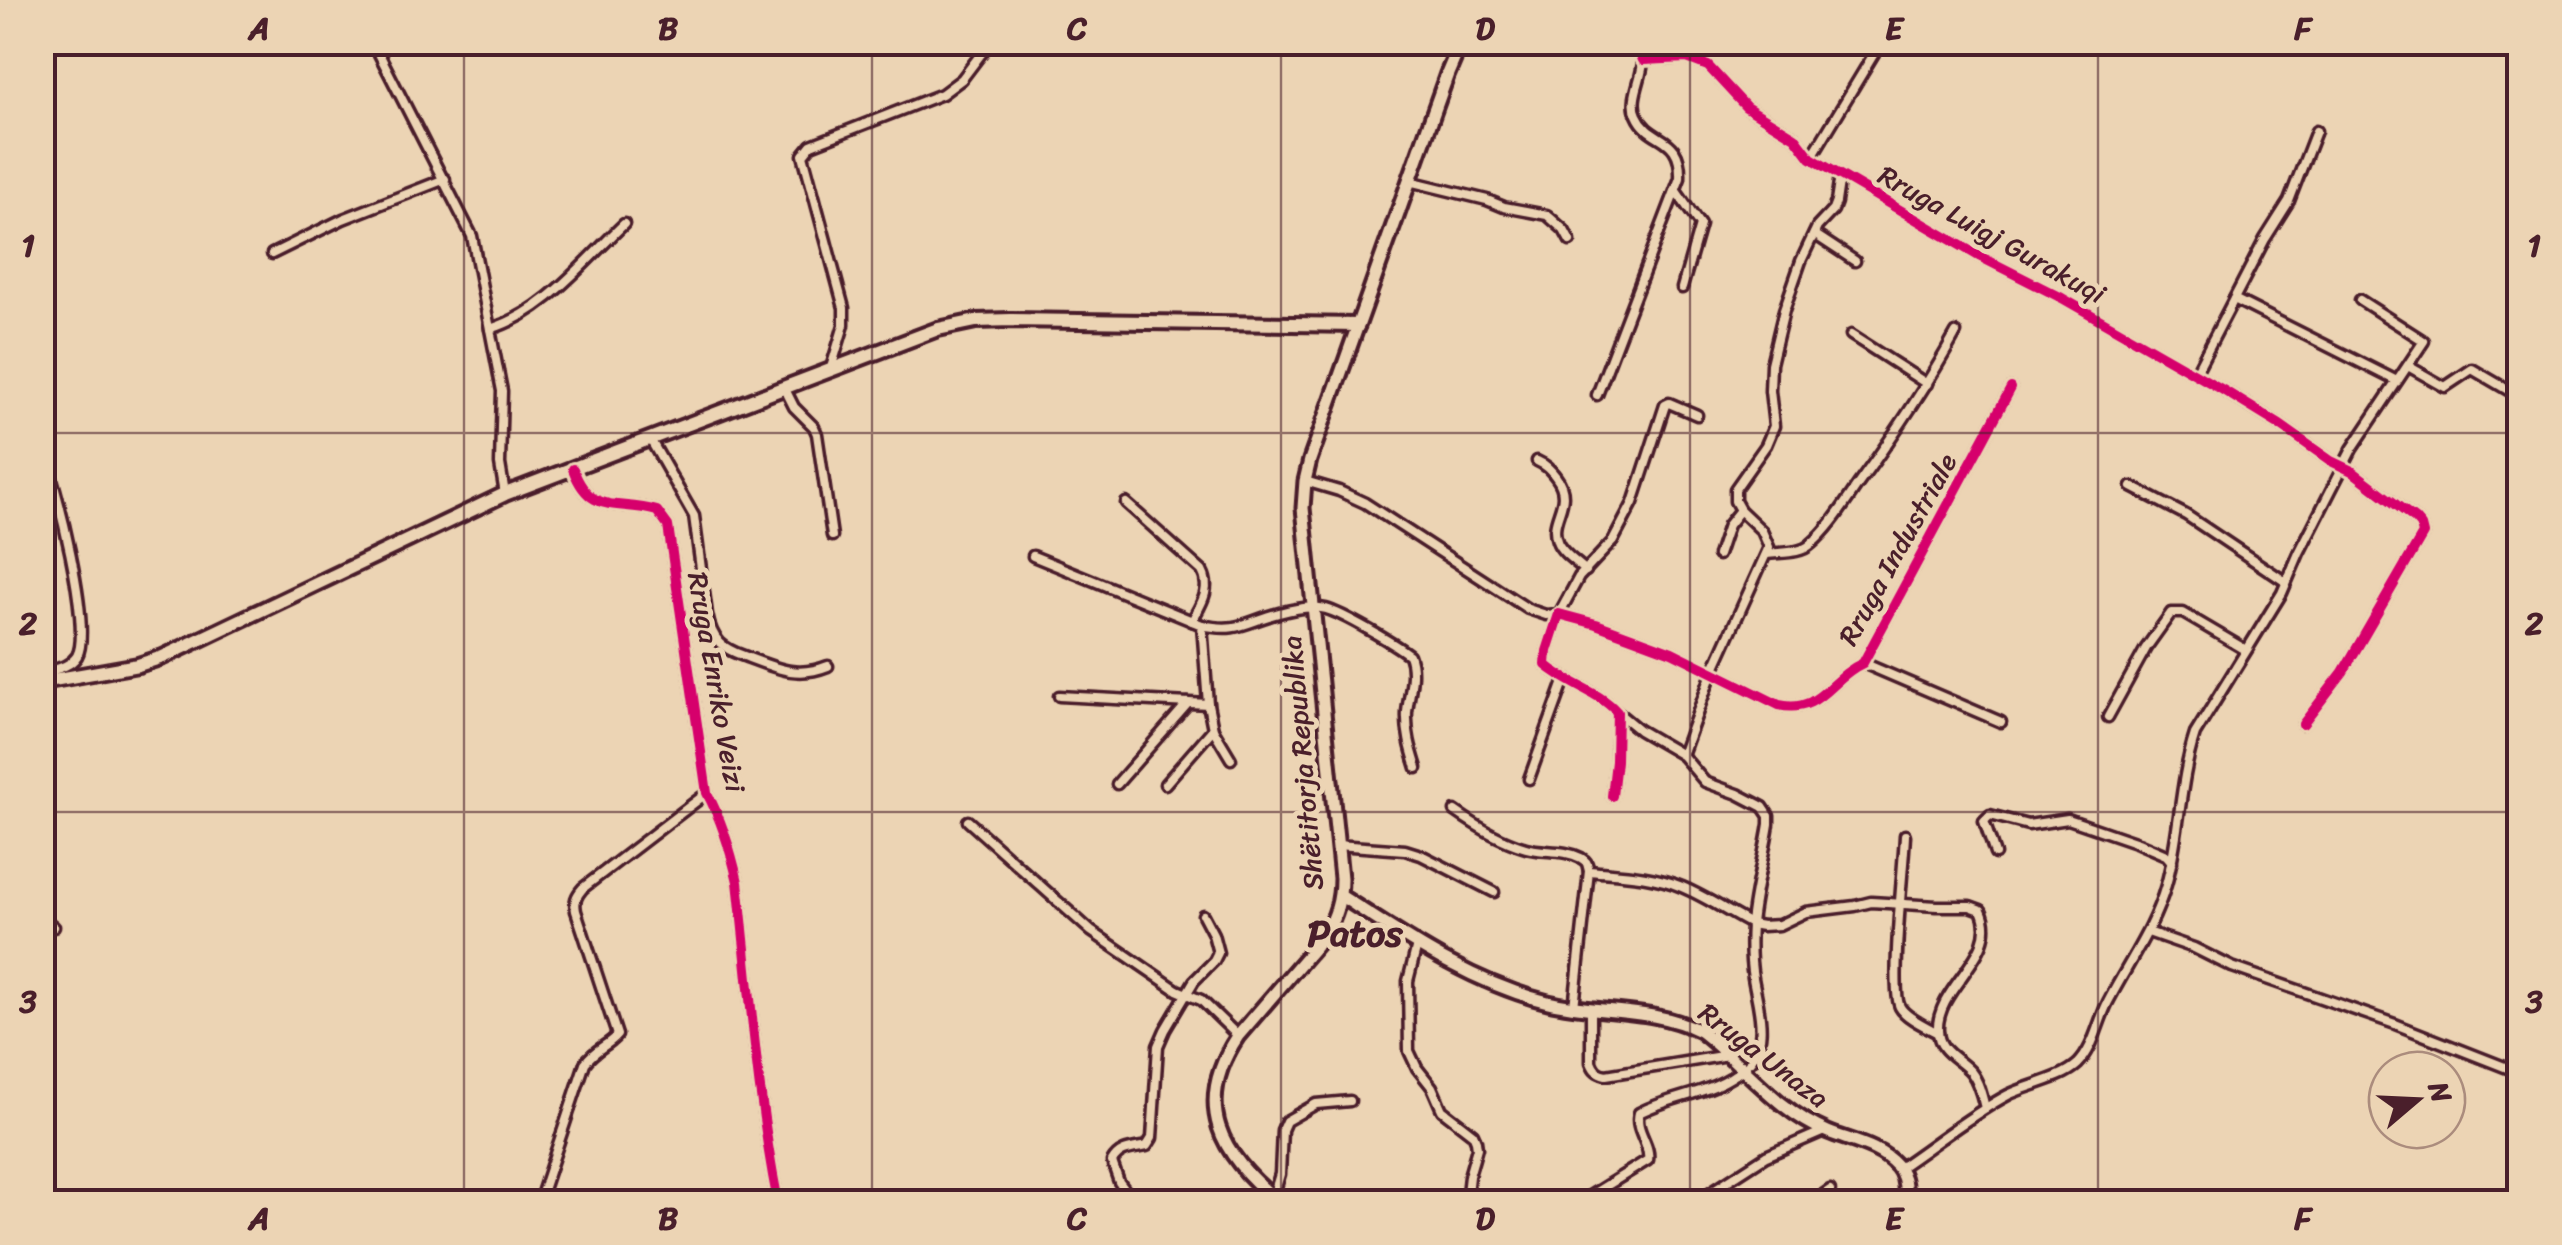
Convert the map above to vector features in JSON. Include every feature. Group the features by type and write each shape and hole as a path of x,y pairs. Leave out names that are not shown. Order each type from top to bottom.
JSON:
{"main road":[{"path":"42,682 163,657 505,494 938,329 976,321 1011,320 1358,324 1461,42"},
{"name":"Shëtitorja Republika","path":"1276,1200 1241,1166 1216,1119 1213,1103 1226,1053 1325,935 1341,896 1312,607 1304,481 1358,324"},
{"name":"Rruga Unaza","path":"1341,896 1482,980 1536,999 1654,1015 1700,1031 1776,1098 1824,1131 1880,1153 1900,1168"},
{"path":"1900,1168 1906,1202"}],"street":[{"path":"373,42 472,236 502,391 500,464 505,494"},
{"path":"831,368 844,325 844,308 802,155 811,145 942,94 962,79 990,42"},
{"path":"1597,395 1680,178 1678,157 1667,142 1647,129 1636,113 1642,60 1636,42"},
{"path":"1811,158 1880,42"},
{"name":"Rruga Luigj Gurakuqi","path":"1642,60 1687,58 1708,66 1733,95 1795,137 1811,158 1977,255 2195,374 2371,484 2415,519 2423,534 2343,672 2303,724"},
{"path":"2195,374 2289,201 2316,131"},
{"path":"1682,755 1712,673 1769,547 1766,537 1735,502 1736,489 1774,426 1770,364 1788,293 1814,234 1836,202 1840,175"},
{"path":"272,254 344,219 444,179"},
{"path":"1409,181 1546,215 1564,230 1570,242"},
{"path":"1676,191 1700,225 1682,288"},
{"path":"490,329 507,324 532,308 624,224"},
{"path":"1814,234 1856,261"},
{"path":"2234,300 2398,382"},
{"path":"1900,1168 1985,1108 2071,1069 2080,1061 2148,932 2165,890 2195,734 2282,593 2364,429 2424,341 2360,300"},
{"path":"1767,554 1809,547 1854,492 1928,384 1956,333"},
{"path":"1851,335 1928,384"},
{"path":"2408,366 2445,387 2472,369 2520,397"},
{"path":"784,386 794,407 817,434 832,536"},
{"name":"Rruga Industriale","path":"1304,481 1365,503 1528,610 1596,624 1672,652 1762,698 1799,707 1814,701 1863,663 2011,388"},
{"path":"1580,1202 1648,1160 1649,1152 1638,1124 1639,1113 1702,1092 1743,1069 1756,1053 1761,1029 1752,970 1751,924 1768,832 1768,816 1763,807 1705,782 1682,755 1639,730 1602,698 1565,679 1545,660 1559,614 1574,586 1613,541 1632,504 1665,405 1668,402 1696,415"},
{"path":"42,416 42,427"},
{"path":"650,439 694,516 707,614 718,642 728,650 781,671 804,673 828,666"},
{"path":"42,448 59,498 81,639 79,651 67,666 42,672"},
{"path":"1537,462 1551,470 1563,490 1556,539 1586,571"},
{"name":"Rruga Enriko Veizi","path":"572,468 590,498 658,512 668,526 707,793 738,882 760,1088 778,1202"},
{"path":"2132,487 2200,524 2286,582"},
{"path":"1126,503 1202,571 1207,587 1192,621"},
{"path":"1718,555 1728,524 1740,510"},
{"path":"1034,556 1202,626 1223,630 1312,607 1334,612 1409,655 1413,668 1408,740 1417,768"},
{"path":"2108,718 2146,648 2171,613 2183,612 2246,650"},
{"path":"1202,626 1213,729 1230,759"},
{"path":"1863,663 2001,722"},
{"path":"1529,779 1565,679"},
{"path":"1059,696 1208,704"},
{"path":"1117,784 1188,703"},
{"path":"1612,796 1617,712"},
{"path":"1166,784 1213,729"},
{"path":"539,1202 585,1063 617,1035 576,911 577,895 707,793"},
{"path":"1455,812 1524,848 1583,858 1590,871 1574,1007"},
{"path":"1995,854 1984,820 1990,816 2028,825 2068,820 2138,843 2172,862"},
{"path":"968,821 1091,931 1201,1000 1238,1036"},
{"path":"1906,836 1897,958 1899,1006 1938,1034"},
{"path":"1337,845 1406,850 1494,892"},
{"path":"1590,871 1668,882 1751,924 1770,927 1806,912 1871,902 1975,906 1984,917 1982,946 1947,1000 1938,1034 1946,1051 1970,1070 1985,1108"},
{"path":"1134,1202 1118,1182 1112,1162 1117,1154 1150,1143 1158,1046 1194,980 1218,953 1203,915"},
{"path":"42,917 54,928"},
{"path":"2148,932 2194,948 2232,968 2395,1024 2520,1073"},
{"path":"1417,944 1408,981 1409,1051 1442,1110 1473,1134 1476,1141 1466,1202"},
{"path":"1591,1008 1592,1062 1599,1074 1728,1055"},
{"path":"1276,1200 1286,1122 1316,1104 1350,1100"},
{"path":"1695,1202 1766,1156 1824,1131"},
{"path":"1814,1202 1830,1190"}],"cycle path":[{"path":"1635,42 1643,60 1687,58 1708,66 1746,107 1795,137 1811,158 1977,255 2062,298 2223,390 2352,471 2415,519 2423,534 2343,672 2303,724"},
{"path":"1612,796 1617,712 1546,665 1559,614 1672,652 1779,705 1815,700 1863,663 2011,388"},
{"path":"573,469 580,484 597,500 657,511 668,526 707,793 726,836 738,882 759,1083 778,1202"}],"district":[{"name":"Patos","path":"1355,933"}]}
